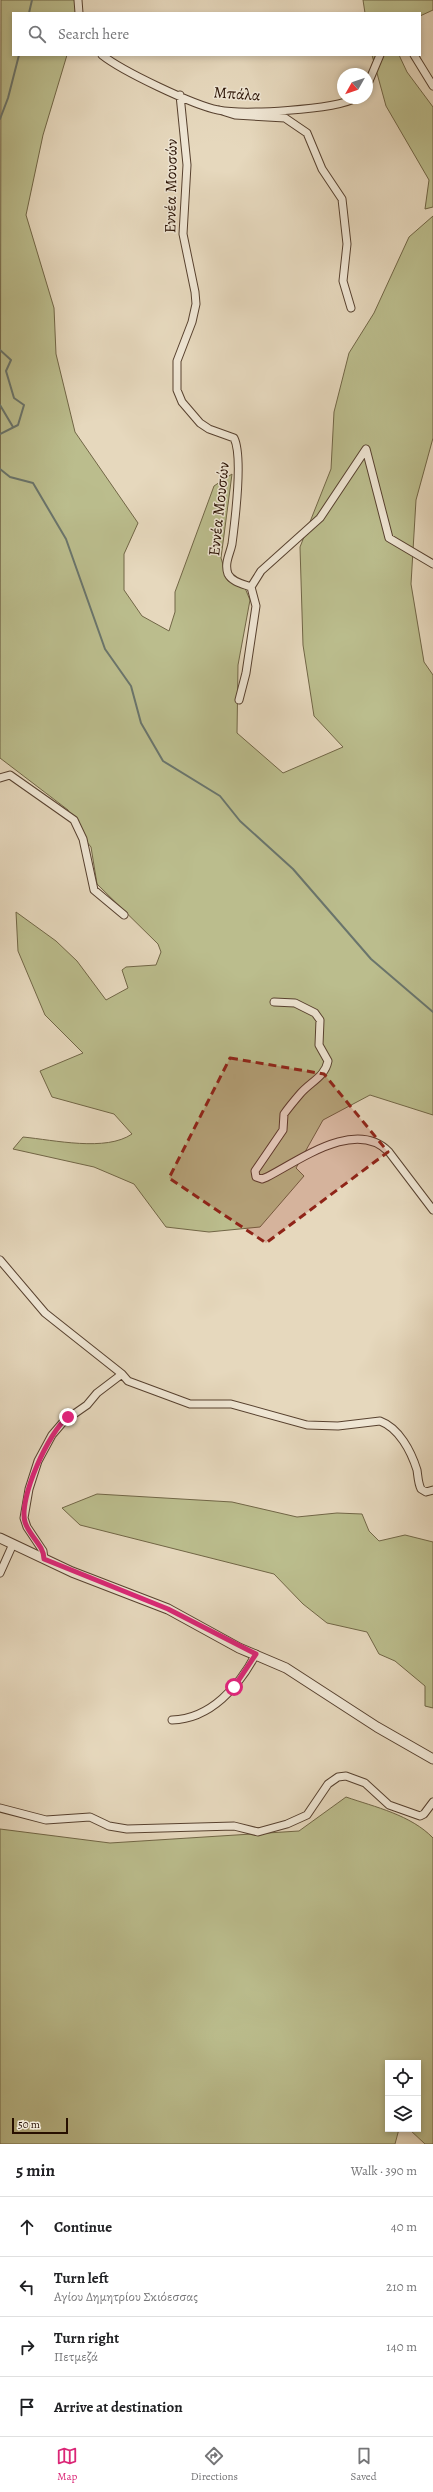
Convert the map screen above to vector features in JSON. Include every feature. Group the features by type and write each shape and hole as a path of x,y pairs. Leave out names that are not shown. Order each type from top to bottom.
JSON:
{"street":[{"path":"78,0 79,12"},
{"name":"Μπάλα","path":"104,56 180,95 219,110 289,110 341,104"},
{"path":"373,72 380,56"},
{"path":"415,56 433,86"},
{"name":"Εννέα Μουσών","path":"180,95 188,165 183,234 195,292 196,304 194,314 177,361 177,390 182,402 200,423 209,429 229,435 237,444 239,465 232,544 226,563 230,578 251,588"},
{"path":"219,110 235,115 285,118 307,133 322,169 342,199 346,244 343,282 351,308"},
{"path":"239,700 246,673 256,606 251,588 261,571 320,518 366,449 389,538 433,564"},
{"path":"0,778 10,775 74,820 83,839 94,890 124,915"},
{"path":"274,1002 296,1002 315,1013 320,1020 319,1045 328,1060 327,1068 321,1076 300,1094 292,1107 284,1114 282,1130 255,1171 256,1177 262,1179 267,1177 335,1142 359,1139 370,1140 382,1145 389,1152 433,1210"},
{"path":"0,1260 45,1314 122,1374 126,1380 135,1385 194,1405 231,1404 257,1410 296,1423 316,1426 344,1426 380,1420 396,1431 404,1443 414,1464 421,1489 426,1492 433,1490"},
{"path":"44,1559 43,1551 27,1527 24,1518 29,1489 38,1462 52,1435 64,1421 87,1405 97,1393 122,1374"},
{"path":"0,1538 44,1559 168,1609 293,1672 376,1727 433,1759"},
{"path":"0,1573 13,1544"},
{"path":"172,1720 191,1717 215,1704 239,1682 256,1654"},
{"path":"0,1808 46,1820 90,1817 109,1826 127,1829 234,1826 258,1832 287,1824 307,1815 326,1786 338,1777 346,1776 365,1783 391,1806 420,1816 424,1814 433,1802"}],"highlighted area":[{"path":"230,1058 324,1074 388,1152 266,1243 169,1178"}],"green space":[{"path":"1,0 81,0 80,12 12,12 12,56 67,56 43,135 26,215 54,308 56,354 75,432 138,523 124,554 124,590 142,616 169,631 175,612 175,592 214,486 232,474 221,558 228,581 245,588 250,600 238,665 237,733 283,773 343,747 314,716 303,645 300,547 331,469 334,412 349,353 374,313 409,237 433,216 433,438 416,500 411,584 424,662 433,675 433,1115 370,1095 323,1120 296,1168 304,1176 260,1227 209,1232 166,1227 134,1184 94,1167 13,1149 23,1137 94,1144 121,1139 132,1134 114,1114 52,1097 40,1071 83,1053 45,1015 18,951 16,912 56,941 77,961 106,1000 128,988 122,970 126,967 156,965 161,952 158,944 97,884 91,847 73,825 68,810 0,758"},
{"path":"363,0 433,0 433,10 421,16 421,12 365,12"},
{"path":"372,56 399,56 407,72 433,107 433,207 425,209 429,180 386,106"},
{"path":"97,1494 232,1502 297,1517 337,1513 362,1514 369,1531 379,1541 405,1535 433,1542 433,1708 425,1706 425,1686 395,1661 379,1654 367,1632 327,1623 303,1604 274,1574 80,1525 62,1508"},
{"path":"346,1797 380,1808 414,1823 433,1838 433,2144 425,2144 412,2132 421,2132 421,2060 385,2060 385,2132 398,2132 395,2144 0,2144 0,1829 110,1843 299,1831"}],"waterway":[{"path":"29,12 32,0"},
{"path":"0,119 8,98 19,56"},
{"path":"0,350 11,360 6,371 14,398 24,405 18,425 0,434"},
{"path":"0,405 13,427"},
{"path":"0,469 10,477 33,483 66,539 105,649 131,686 141,723 163,761 220,796 240,821 293,869 371,959 433,1012"}],"route":[{"path":"68,1417 58,1428 41,1455 29,1489 24,1514 25,1522 30,1533 44,1552 44,1559 100,1583 168,1609 239,1648 256,1654 244,1675 234,1687"}]}
